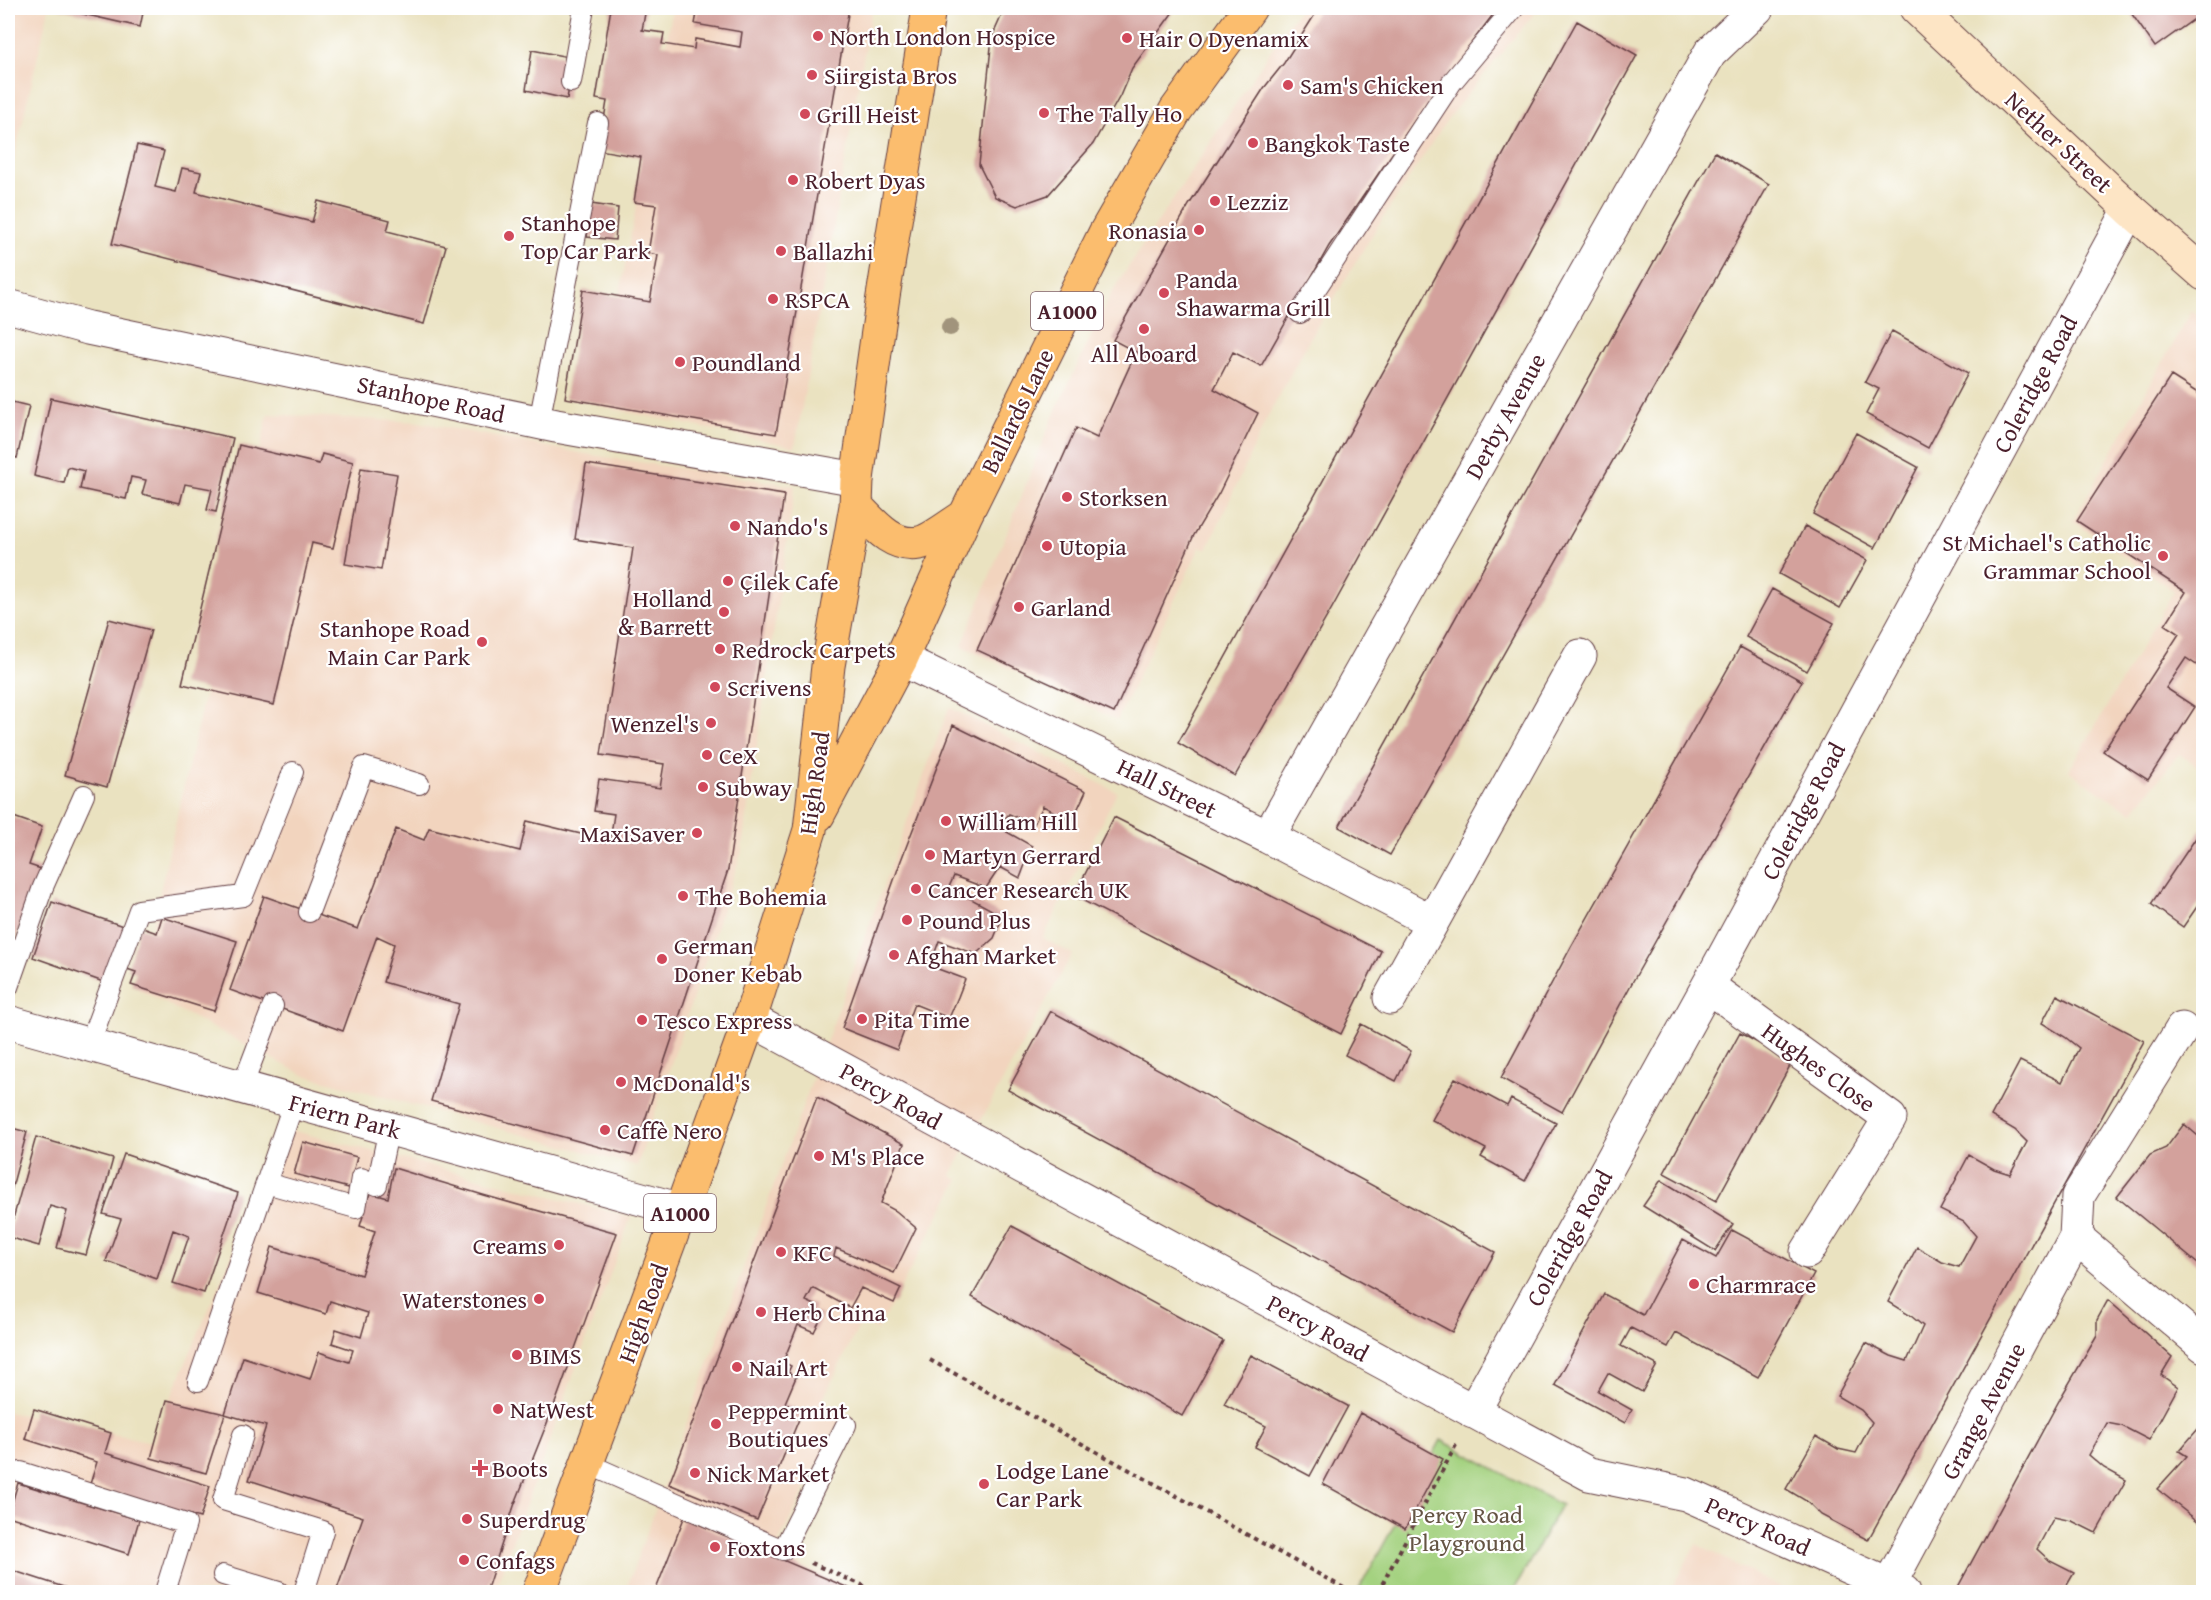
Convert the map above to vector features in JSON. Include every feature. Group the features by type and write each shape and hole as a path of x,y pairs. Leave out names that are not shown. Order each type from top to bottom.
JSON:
{"main road":[{"name":"High Road","path":"539,1593 750,1019 810,830 828,666 929,8"},
{"name":"Ballards Lane","path":"810,830 901,659 964,516 1106,233 1176,110 1250,8"},
{"path":"856,492 882,532 902,543 921,543 964,516"}],"street":[{"name":"Derby Avenue","path":"1268,837 1710,53 1757,8"},
{"name":"Nether Street","path":"1916,8 2130,209 2204,274"},
{"name":"Coleridge Road","path":"1473,1412 1708,986 2130,209"},
{"name":"Stanhope Road","path":"8,306 88,328 539,422 856,492"},
{"path":"1390,998 1580,656"},
{"name":"Hall Street","path":"901,659 1268,837 1431,921"},
{"name":"Hughes Close","path":"1708,986 1890,1118 1807,1252"},
{"name":"Percy Road","path":"750,1019 1589,1474 1686,1494 1897,1589"},
{"name":"Friern Park","path":"8,1022 681,1210"},
{"name":"Grange Avenue","path":"1897,1589 2076,1237 2078,1196 2182,1029"},
{"path":"2076,1237 2204,1346"}],"lane":[{"path":"571,82 584,8"},
{"path":"1300,313 1452,82 1514,8"},
{"path":"539,422 598,123"},
{"path":"309,912 364,767 418,784"},
{"path":"89,1045 139,910 243,896 293,772"},
{"path":"8,987 43,886 84,795"},
{"path":"242,1087 273,1006"},
{"path":"198,1382 294,1102"},
{"path":"266,1184 356,1208 361,1178 378,1185 389,1128"},
{"path":"588,1464 783,1550 846,1425"},
{"path":"243,1435 223,1500 323,1532 304,1593"},
{"path":"21,1472 186,1524 165,1593"},
{"path":"223,1575 279,1593"}],"path":[{"path":"930,1360 1351,1593"},
{"path":"1378,1593 1473,1412"},
{"path":"783,1550 878,1593"}],"shaded area":[{"path":"8,8 49,8 8,184"},
{"path":"673,8 872,8 795,447 599,406"},
{"path":"1301,8 1539,8 1448,118 1377,227 1313,333 1267,418 1207,549 1200,547 1117,720 962,646 1051,421 1112,292 1286,27"},
{"name":"St Michael's Catholic Grammar School","path":"2192,310 2204,320 2203,770 2179,754 2132,813 2069,771 2174,591 2073,521"},
{"path":"268,414 418,422 585,454 795,486 741,853 637,1166 304,1075 138,989"},
{"path":"949,707 1117,792 1043,938 1072,954 951,1175 959,1180 877,1331 861,1322 821,1403 843,1414 773,1554 860,1592 625,1592"},
{"path":"286,1129 631,1217 494,1592 8,1592 8,1412 152,1442"},
{"path":"1696,1544 1789,1592 1669,1592"}],"green space":[{"name":"Percy Road Playground","path":"1441,1440 1561,1505 1513,1592 1358,1591"}],"building":[{"path":"8,8 13,8 9,41 8,41"},
{"path":"57,8 144,8 140,27"},
{"path":"611,8 646,8 642,30 664,33 662,44 694,49 695,39 740,47 742,32 695,24 698,8 849,8 776,434 565,398 583,290 650,302 658,255 648,253 656,205 634,202 641,157 599,150 607,101 596,99"},
{"path":"1005,8 1176,8 1132,68 1120,96 1093,144 1048,195 1017,206 995,197 979,165 992,37"},
{"path":"1319,8 1498,8 1437,88 1329,246 1261,366 1233,352 1214,389 1258,413 1219,493 1194,535 1114,713 977,650 1076,428 1097,438 1136,352 1113,340 1189,205 1264,88 1284,63"},
{"path":"2133,8 2204,8 2204,12 2155,47 2129,10"},
{"path":"1577,21 1637,55 1332,608 1235,776 1178,743"},
{"path":"532,50 574,58 567,99 526,90"},
{"path":"137,145 164,151 155,187 176,192 182,168 201,172 196,192 312,222 318,201 390,220 387,231 446,246 424,324 112,244"},
{"path":"1715,152 1769,184 1390,855 1339,827"},
{"path":"591,204 618,208 615,240 587,237"},
{"path":"1892,331 1968,373 1928,448 1866,414 1879,389 1865,382"},
{"name":"St Michael's Catholic Grammar School","path":"2171,376 2204,397 2204,670 2186,658 2166,688 2195,707 2148,780 2103,751 2179,634 2165,625 2186,592 2077,521"},
{"path":"51,398 233,438 216,512 207,510 212,489 185,484 180,503 142,494 146,480 131,477 126,499 80,489 84,471 68,467 64,483 34,476"},
{"path":"8,401 29,406 17,458 8,456"},
{"path":"1856,433 1918,467 1875,548 1813,514"},
{"path":"239,445 319,464 322,454 353,462 333,548 312,543 274,705 182,684"},
{"path":"586,464 784,495 728,870 633,1156 431,1101 459,1004 383,982 394,944 377,936 343,1031 230,990 264,896 358,929 396,829 424,840 429,828 520,851 527,821 610,841 614,814 594,811 599,779 660,788 664,764 601,755 633,548 575,539"},
{"path":"361,468 397,474 381,570 345,564"},
{"path":"1805,526 1867,560 1840,608 1779,574"},
{"path":"1772,589 1834,623 1807,671 1746,637"},
{"path":"109,619 151,630 107,787 65,775"},
{"path":"1740,647 1802,681 1562,1112 1501,1078 1571,947"},
{"path":"953,725 1086,791 1072,821 1043,806 1034,824 1009,814 998,827 1032,846 1020,878 1000,867 986,888 954,876 949,887 1003,916 994,938 976,954 939,941 930,966 965,979 949,1018 914,1004 897,1050 842,1028 900,863"},
{"path":"8,815 42,827 29,865 41,869 12,950 8,948"},
{"path":"1114,817 1381,951 1341,1034 1074,896"},
{"path":"2204,826 2204,902 2201,901 2183,927 2151,904"},
{"path":"52,902 129,928 109,984 33,957"},
{"path":"162,917 237,941 214,1011 131,985 136,972 127,969 140,927 157,933"},
{"path":"2057,995 2144,1041 1868,1540 1821,1515 1808,1502 1786,1489 1816,1436 1838,1449 1856,1453 1872,1422 1861,1410 1837,1396 1866,1343 1891,1356 1907,1361 1923,1326 1888,1302 1917,1247 1942,1262 1959,1267 1976,1236 1964,1222 1940,1210 1969,1155 1994,1169 2010,1174 2027,1142 2015,1130 1991,1116 2020,1061 2062,1082 2079,1048 2042,1023"},
{"path":"1051,1011 1495,1252 1452,1332 1008,1090"},
{"path":"1361,1024 1411,1051 1396,1081 1345,1055"},
{"path":"1740,1033 1792,1062 1716,1201 1664,1173"},
{"path":"1455,1078 1507,1106 1511,1099 1556,1123 1525,1181 1481,1157 1486,1149 1432,1120"},
{"path":"817,1097 904,1144 881,1203 896,1211 916,1228 894,1273 836,1248 834,1256 901,1288 894,1303 861,1288 850,1308 813,1288 806,1301 815,1305 813,1312 822,1315 814,1332 798,1325 783,1362 791,1366 788,1372 796,1377 785,1403 802,1412 757,1520 669,1484"},
{"path":"2184,1124 2204,1141 2204,1269 2117,1197 2150,1155 2166,1148"},
{"path":"8,1127 27,1132 8,1202"},
{"path":"36,1137 113,1159 86,1255 57,1248 67,1211 50,1206 39,1246 8,1237"},
{"path":"303,1142 357,1157 349,1188 294,1174"},
{"path":"124,1154 238,1193 204,1293 173,1283 189,1236 173,1230 157,1279 106,1261 121,1219 103,1214"},
{"path":"394,1168 617,1233 557,1398 514,1506 486,1592 336,1592 363,1517 249,1480 266,1426 225,1414 243,1357 310,1379 319,1352 349,1362 353,1350 332,1343 336,1329 361,1337 368,1313 330,1301 326,1314 258,1293 272,1247 361,1275 375,1231 360,1226 370,1193 388,1198"},
{"path":"1661,1180 1733,1224 1715,1251 1643,1206"},
{"path":"1012,1226 1223,1341 1182,1416 972,1297"},
{"path":"1732,1230 1814,1274 1758,1377 1676,1333 1668,1347 1631,1328 1621,1346 1657,1365 1642,1392 1608,1373 1598,1391 1632,1410 1625,1423 1555,1385 1604,1294 1643,1315 1683,1240 1716,1258"},
{"path":"2108,1300 2172,1357 2161,1375 2178,1387 2149,1440 2122,1426 2107,1423 2089,1455 2104,1468 2126,1480 2096,1533 2072,1521 2054,1517 2037,1549 2050,1561 2074,1573 2063,1592 1969,1592 1958,1587 2061,1397 2097,1336 2097,1320"},
{"path":"1251,1355 1348,1406 1310,1476 1255,1447 1266,1426 1224,1404"},
{"path":"167,1400 225,1414 206,1473 151,1458"},
{"path":"34,1409 111,1433 105,1453 210,1486 200,1518 90,1484 97,1462 25,1439"},
{"path":"1360,1413 1443,1459 1405,1529 1323,1484"},
{"path":"2204,1422 2204,1526 2157,1489 2187,1456 2179,1451"},
{"path":"18,1483 139,1520 129,1554 8,1516"},
{"path":"684,1518 858,1592 655,1592"},
{"path":"8,1569 79,1592 8,1592"}],"place":[{"name":"North London Hospice","path":"818,36"},
{"name":"Hair O Dyenamix","path":"1127,38"},
{"name":"Siirgista Bros","path":"812,75"},
{"name":"Sam's Chicken","path":"1288,85"},
{"name":"The Tally Ho","path":"1044,113"},
{"name":"Grill Heist","path":"805,114"},
{"name":"Bangkok Taste","path":"1253,143"},
{"name":"Robert Dyas","path":"793,180"},
{"name":"Lezziz","path":"1215,201"},
{"name":"Ronasia","path":"1199,230"},
{"name":"Stanhope Top Car Park","path":"509,236"},
{"name":"Ballazhi","path":"781,251"},
{"name":"Panda Shawarma Grill","path":"1164,293"},
{"name":"RSPCA","path":"773,299"},
{"name":"All Aboard","path":"1144,329"},
{"name":"Poundland","path":"680,362"},
{"name":"Storksen","path":"1067,497"},
{"name":"Nando's","path":"735,526"},
{"name":"Utopia","path":"1047,546"},
{"name":"St Michael's Catholic Grammar School","path":"2163,556"},
{"name":"Çilek Cafe","path":"728,581"},
{"name":"Garland","path":"1019,607"},
{"name":"Holland & Barrett","path":"724,612"},
{"name":"Stanhope Road Main Car Park","path":"482,642"},
{"name":"Redrock Carpets","path":"720,649"},
{"name":"Scrivens","path":"715,687"},
{"name":"Wenzel's","path":"711,723"},
{"name":"CeX","path":"707,755"},
{"name":"Subway","path":"703,787"},
{"name":"William Hill","path":"946,821"},
{"name":"MaxiSaver","path":"697,833"},
{"name":"Martyn Gerrard","path":"930,855"},
{"name":"Cancer Research UK","path":"916,889"},
{"name":"The Bohemia","path":"683,896"},
{"name":"Pound Plus","path":"907,920"},
{"name":"Afghan Market","path":"894,955"},
{"name":"German Doner Kebab","path":"662,959"},
{"name":"Pita Time","path":"862,1019"},
{"name":"Tesco Express","path":"642,1020"},
{"name":"McDonald's","path":"621,1082"},
{"name":"Caffè Nero","path":"605,1130"},
{"name":"M's Place","path":"819,1156"},
{"name":"Creams","path":"559,1245"},
{"name":"KFC","path":"781,1252"},
{"name":"Charmrace","path":"1694,1284"},
{"name":"Waterstones","path":"539,1299"},
{"name":"Herb China","path":"761,1312"},
{"name":"BIMS","path":"517,1355"},
{"name":"Nail Art","path":"737,1367"},
{"name":"NatWest","path":"498,1409"},
{"name":"Peppermint Boutiques","path":"716,1424"},
{"name":"Boots","path":"480,1468"},
{"name":"Nick Market","path":"695,1473"},
{"name":"Lodge Lane Car Park","path":"984,1484"},
{"name":"Superdrug","path":"467,1519"},
{"name":"Foxtons","path":"715,1547"},
{"name":"Confags","path":"464,1560"}]}
